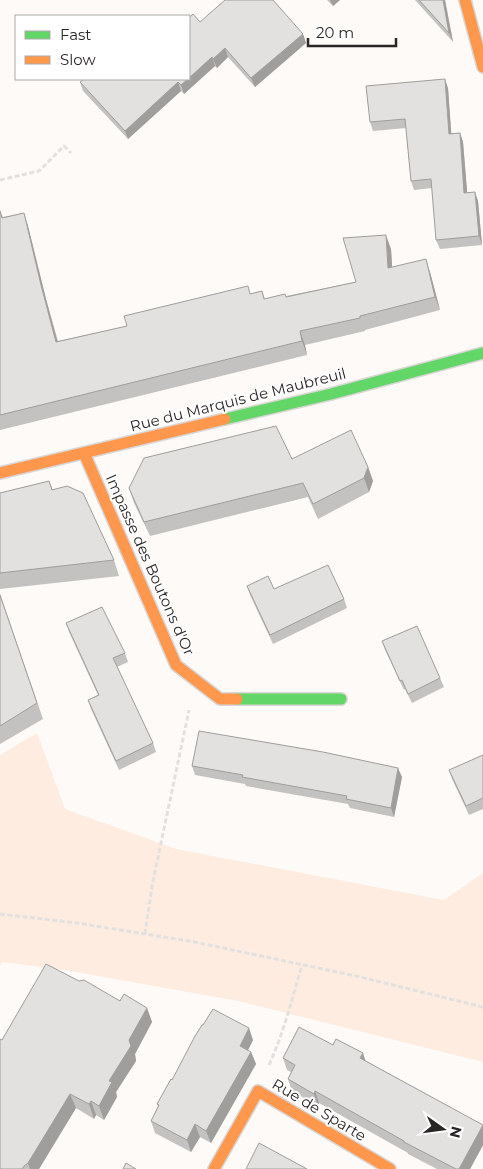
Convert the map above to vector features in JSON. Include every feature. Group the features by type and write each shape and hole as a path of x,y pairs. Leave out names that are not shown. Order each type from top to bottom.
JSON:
{"street":[{"path":"465,0 483,66"},
{"name":"Rue du Marquis de Maubreuil","path":"0,473 331,394 483,353"},
{"name":"Impasse des Boutons d'Or","path":"84,453 176,666 220,699 341,699"},
{"name":"Rue de Sparte","path":"214,1169 258,1091 390,1169"}],"path":[{"path":"0,180 39,171 64,146 71,153"},
{"path":"145,934 152,886 196,680"},
{"path":"0,914 77,923 195,942 302,964 483,1007"},
{"path":"258,1091 280,1041 302,964"}],"shaded area":[{"path":"37,733 65,809 176,849 444,900 483,873 483,1062 238,1001 64,970 3,962 0,965 0,755"}],"building":[{"path":"225,0 273,0 303,34 251,78 225,48 190,77 190,17 193,14 200,22"},
{"path":"419,0 443,0 449,33"},
{"path":"445,79 449,134 460,133 464,193 475,192 479,236 436,240 431,179 411,181 405,119 370,122 366,86"},
{"path":"83,80 187,80 181,85 178,82 125,131 80,82"},
{"path":"0,211 2,218 24,213 56,342 127,326 124,316 248,286 250,294 262,291 264,299 285,294 286,297 356,282 343,238 386,235 388,268 426,259 435,297 360,316 360,318 300,331 302,341 0,415"},
{"path":"276,426 292,459 351,430 368,467 364,478 313,504 303,483 144,522 129,488 144,458"},
{"path":"49,481 52,490 67,486 83,493 114,560 0,573 0,493"},
{"path":"328,565 344,599 270,635 247,586 268,576 274,589"},
{"path":"0,595 37,703 0,726"},
{"path":"102,607 125,653 113,658 153,743 116,761 88,700 99,695 66,623"},
{"path":"417,626 440,678 408,694 382,641"},
{"path":"199,731 323,752 398,768 391,808 346,799 347,796 192,766"},
{"path":"483,755 483,798 466,806 449,770"},
{"path":"46,964 79,981 84,980 120,1001 124,994 147,1008 129,1040 131,1046 109,1081 112,1082 99,1106 91,1101 89,1104 70,1094 28,1163 22,1169 0,1169 0,1039 2,1040"},
{"path":"213,1009 249,1028 240,1046 251,1052 206,1131 195,1124 187,1140 151,1121 159,1105 157,1104 195,1036"},
{"path":"299,1027 333,1045 336,1039 363,1053 360,1058 483,1125 459,1169 404,1142 315,1091 314,1094 288,1079 295,1065 283,1058"},
{"path":"259,1143 307,1169 246,1169"},
{"path":"126,1163 136,1169 123,1169"}],"traffic: fast":[{"path":"225,419 331,394 483,353"},
{"path":"237,699 341,699"}],"traffic: slow":[{"path":"465,0 483,67"},
{"path":"0,473 225,419"},
{"path":"84,453 176,665 220,699 237,699"},
{"path":"214,1169 258,1091 390,1169"}]}
